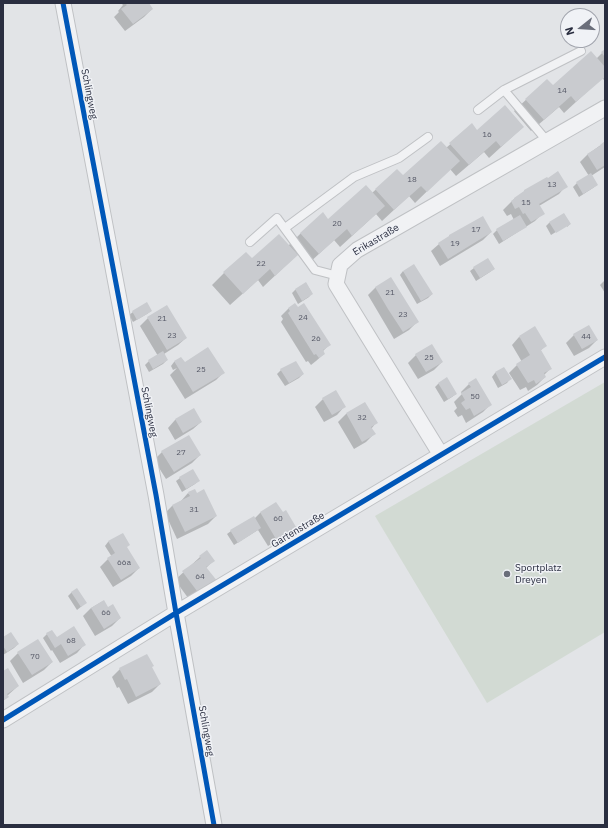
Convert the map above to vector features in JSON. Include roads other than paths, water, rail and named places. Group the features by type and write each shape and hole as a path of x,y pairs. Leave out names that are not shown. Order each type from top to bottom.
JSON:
{"street":[{"name":"Schlingweg","path":"64,3 156,495 214,825"},
{"name":"Erikastraße","path":"338,276 340,265 357,250 605,108"},
{"path":"338,276 336,284 441,455"},
{"name":"Gartenstraße","path":"3,720 176,613 605,357"}],"lane":[{"path":"478,110 504,90 581,50"},
{"path":"504,90 547,141"},
{"path":"284,228 354,177 399,158 428,137"},
{"path":"250,242 277,218 315,270 338,276"}],"place":[{"name":"Sportplatz Dreyen","path":"507,574"}]}
